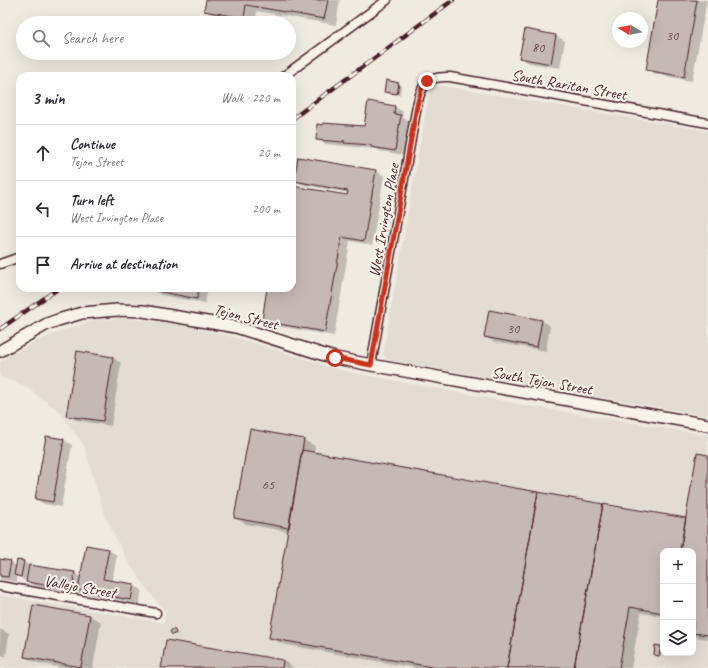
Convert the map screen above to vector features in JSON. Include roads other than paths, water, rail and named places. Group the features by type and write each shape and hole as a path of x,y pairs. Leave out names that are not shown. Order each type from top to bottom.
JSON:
{"street":[{"path":"289,72 387,0"},
{"name":"South Raritan Street","path":"427,81 437,77 450,77 708,123"},
{"name":"West Irvington Place","path":"371,365 417,105 422,88 427,81"},
{"path":"0,264 16,258"},
{"name":"Tejon Street","path":"0,351 47,324 58,320 82,313 117,310 143,311 232,326 331,357 371,365"},
{"name":"South Tejon Street","path":"371,365 708,425"},
{"name":"Vallejo Street","path":"0,586 156,613"}],"railway":[{"path":"296,116 453,0"},
{"path":"0,329 53,292"}]}
